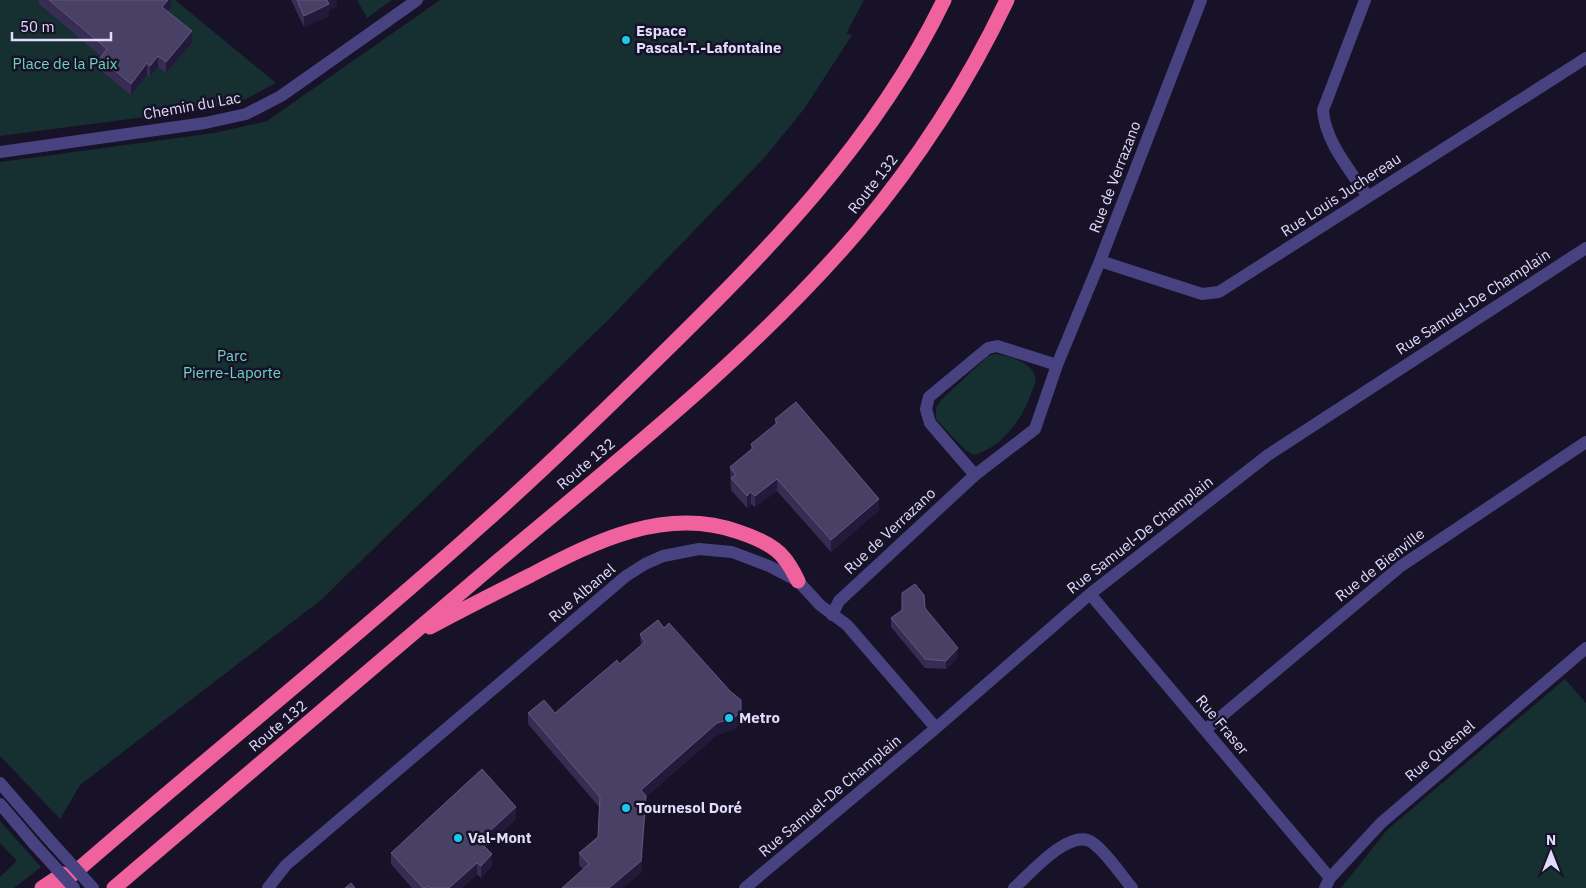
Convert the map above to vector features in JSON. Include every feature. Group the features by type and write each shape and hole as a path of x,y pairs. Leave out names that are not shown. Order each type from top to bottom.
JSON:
{"highway":[{"name":"Route 132","path":"57,888 476,530 625,391 720,296 811,201 849,155 902,77 944,0"},
{"name":"Route 132","path":"114,888 681,405 812,281 871,216 924,145 970,72 1007,0"},
{"path":"410,636 574,552 622,533 658,525 702,523 725,527 752,537 784,557 798,581"},
{"path":"42,888 102,848"}],"street":[{"name":"Chemin du Lac","path":"0,152 205,123 246,114 281,96 417,0"},
{"name":"Rue de Verrazano","path":"832,615 838,601 975,475 1035,429 1057,364 1100,261 1200,0"},
{"path":"1365,0 1323,110 1324,123 1329,136 1368,197"},
{"name":"Rue Louis Juchereau","path":"1100,261 1202,294 1219,292 1586,58"},
{"name":"Rue Samuel-De Champlain","path":"745,888 936,728 1137,555 1268,456 1586,248"},
{"path":"975,475 930,423 926,409 929,397 988,348 997,346 1057,364"},
{"name":"Rue de Bienville","path":"1205,730 1401,566 1586,442"},
{"name":"Rue Albanel","path":"268,888 286,865 626,576 663,556 684,551 706,549 748,557 798,581 832,615 849,627 936,728"},
{"name":"Rue Fraser","path":"1090,594 1205,730 1327,883"},
{"name":"Rue Quesnel","path":"1327,883 1381,823 1586,648"},
{"path":"0,782 93,888"},
{"path":"0,804 74,888"},
{"path":"1014,888 1066,842 1080,839 1093,842 1132,888"}],"green space":[{"name":"Place de la Paix","path":"0,0 175,0 276,83 244,100 206,109 0,136"},
{"path":"357,0 392,0 367,18"},
{"name":"Parc Pierre-Laporte","path":"440,0 864,0 846,34 852,35 804,109 765,157 609,319 321,600 80,785 60,819 0,756 0,162 214,133 267,121"},
{"path":"996,354 1024,363 1033,371 1036,378 1024,411 1018,421 1003,439 994,446 974,455 965,450 936,419 936,407 988,356"},
{"path":"1565,679 1586,703 1586,888 1341,888 1387,830"},
{"path":"0,821 41,867 14,888 0,888 0,877 17,861 0,843"}],"building":[{"path":"49,0 168,0 162,7 192,31 166,62 158,56 150,66 147,63 131,84 100,58 107,49"},
{"path":"297,0 327,0 329,4 304,16"},
{"path":"796,402 879,499 831,540 777,479 755,496 751,492 747,496 731,478 736,475 730,467 753,448 751,444 777,423 775,419"},
{"path":"915,584 924,595 925,608 958,648 946,661 925,659 891,618 902,610 902,593"},
{"path":"658,620 664,628 669,623 730,691 741,700 741,711 734,718 717,723 641,790 646,796 641,861 609,888 562,888 589,864 579,853 598,837 600,797 528,713 544,700 555,713 617,660 619,664 645,642 640,634"},
{"name":"Val-Mont","path":"482,769 516,807 479,841 492,854 481,866 477,863 449,888 430,888 428,886 423,888 391,853"},
{"path":"351,883 355,888 345,888"}],"place":[{"name":"Espace Pascal-T.-Lafontaine","path":"626,40"},
{"name":"Metro","path":"729,718"},
{"name":"Tournesol Doré","path":"626,808"},
{"name":"Val-Mont","path":"458,838"}]}
